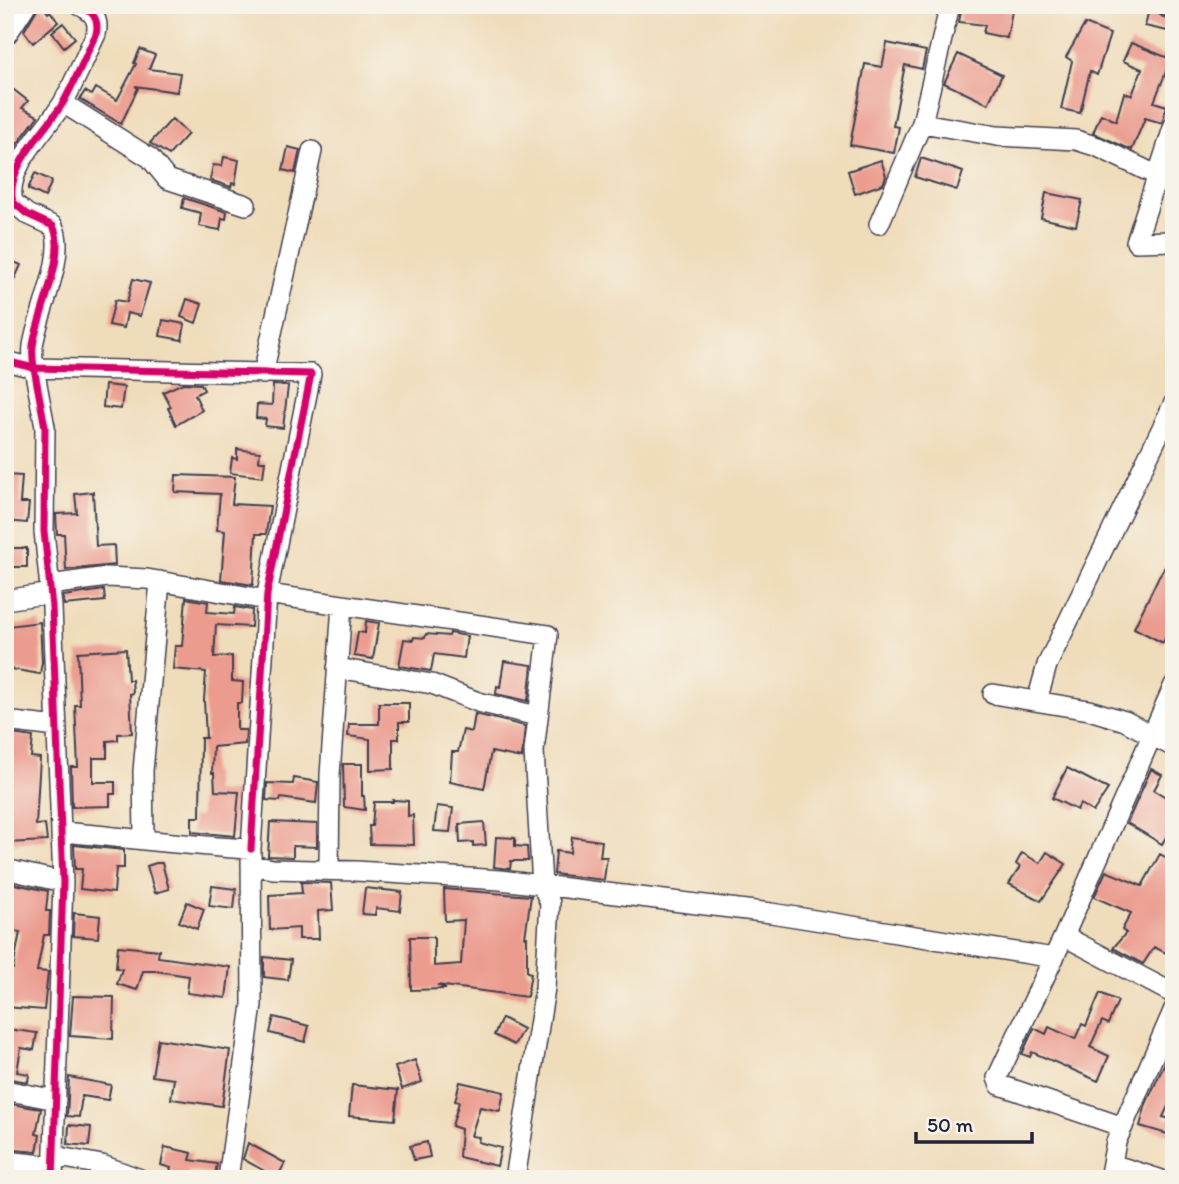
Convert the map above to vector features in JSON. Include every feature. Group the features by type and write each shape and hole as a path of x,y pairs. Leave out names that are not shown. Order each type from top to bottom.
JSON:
{"street":[{"path":"5,31 22,5"},
{"path":"54,1167 63,882 50,589 44,531 45,427 32,346 51,280 57,242 53,226 27,214 13,202 12,187 31,145 63,103 97,28 93,14 79,5"},
{"path":"879,224 922,123 950,5"},
{"path":"1166,5 1174,7"},
{"path":"63,103 150,158 167,179 246,205"},
{"path":"922,123 997,136 1076,140 1156,175"},
{"path":"1174,125 1136,242 1174,241"},
{"path":"263,374 312,151"},
{"path":"5,361 34,368 311,374 267,597 251,857 252,1005 228,1179"},
{"path":"1037,701 1047,665 1174,402"},
{"path":"5,600 107,577 160,581 548,635 534,751 542,885 550,903 545,988 515,1179"},
{"path":"144,838 143,771 160,581"},
{"path":"329,870 330,775 342,605"},
{"path":"337,668 432,684 478,702 537,716"},
{"path":"1123,1126 1000,1084 997,1078 1064,936 1174,685"},
{"path":"993,694 1089,710 1125,721 1174,747"},
{"path":"5,721 57,727"},
{"path":"61,832 144,838 198,846 251,857 273,869 500,880 771,913 1054,958"},
{"path":"5,869 63,882"},
{"path":"1064,936 1174,995"},
{"path":"1159,1179 1110,1171 1116,1142 1174,1009"},
{"path":"5,1090 56,1100"},
{"path":"5,1161 54,1167 102,1165 140,1179"}],"building":[{"path":"42,5 58,22 33,43 24,31"},
{"path":"962,5 1013,5 1007,38 983,33 985,25 959,22"},
{"path":"1149,9 1163,17 1174,19 1172,32 1145,26"},
{"path":"63,23 75,38 64,47 52,32"},
{"path":"1085,24 1110,34 1097,75 1090,71 1080,113 1061,109 1072,61 1066,57"},
{"path":"887,43 926,51 922,69 905,65 893,126 899,127 894,153 850,145 865,64 882,67"},
{"path":"1131,43 1171,59 1154,102 1167,106 1162,123 1145,118 1132,150 1093,133 1101,114 1116,121 1124,93 1132,95 1142,69 1123,61"},
{"path":"140,49 155,55 149,69 180,73 177,92 135,86 138,88 121,124 80,99 85,91 92,95 96,88 117,100 136,64 134,63"},
{"path":"958,54 1002,75 988,104 944,83"},
{"path":"5,83 28,101 22,108 38,116 18,143 5,167"},
{"path":"172,119 188,134 169,155 150,143"},
{"path":"288,147 300,150 295,173 283,170"},
{"path":"224,157 239,160 235,184 232,183 231,187 210,180 213,165 222,166"},
{"path":"921,158 963,172 957,190 915,177"},
{"path":"881,160 886,176 883,184 855,194 848,171"},
{"path":"35,173 52,181 45,197 28,189"},
{"path":"1046,193 1082,200 1076,226 1041,218"},
{"path":"184,198 227,212 226,219 222,218 220,230 199,226 201,213 182,208"},
{"path":"5,258 21,265 5,300"},
{"path":"133,279 150,283 140,316 127,313 124,328 109,325 115,300 127,302"},
{"path":"187,299 202,304 196,323 181,317"},
{"path":"163,320 185,324 182,340 160,336"},
{"path":"183,383 201,384 204,390 195,395 202,410 176,425 163,392"},
{"path":"105,385 124,387 121,409 103,407"},
{"path":"273,385 288,386 283,428 265,426 266,419 256,418 257,404 272,405"},
{"path":"237,449 260,452 259,461 265,461 263,477 230,473 232,458 237,459"},
{"path":"5,475 22,476 20,503 29,503 27,523 5,521"},
{"path":"176,475 235,477 232,504 270,506 266,534 256,534 253,585 221,580 225,531 217,530 220,494 175,492"},
{"path":"93,492 96,546 114,545 115,565 66,570 64,534 57,534 56,514 77,513 75,494"},
{"path":"5,548 27,548 27,567 5,567"},
{"path":"1174,553 1174,638 1167,634 1163,643 1134,628 1159,576"},
{"path":"104,590 105,601 64,605 63,596"},
{"path":"186,598 208,602 207,612 234,614 235,607 252,610 251,627 216,625 214,657 232,656 232,681 243,682 242,703 237,703 237,730 246,730 245,744 213,747 212,773 215,791 239,792 235,836 192,832 192,817 200,817 201,738 206,738 206,672 173,669 175,646 182,646"},
{"path":"366,621 379,623 373,659 354,656 358,632 365,633"},
{"path":"40,622 40,674 5,668 5,650 10,651 7,626"},
{"path":"450,633 467,636 464,658 434,654 431,671 399,666 404,639 425,638 426,634 449,636"},
{"path":"126,649 128,680 132,680 133,693 130,694 132,733 118,734 118,740 107,741 107,758 93,758 93,782 115,782 115,794 110,794 110,806 72,807 71,767 78,767 75,705 80,705 78,652"},
{"path":"504,661 532,665 528,701 496,694 497,686 500,687"},
{"path":"379,703 409,703 409,722 399,722 399,739 393,739 393,769 370,770 370,739 348,736 349,724 379,724"},
{"path":"475,714 525,726 522,758 491,752 484,789 450,782 452,752 458,752 463,730 472,732"},
{"path":"5,733 33,737 31,757 40,758 36,825 45,824 47,841 5,843"},
{"path":"343,764 362,764 365,810 344,807"},
{"path":"1067,768 1108,789 1093,812 1080,804 1077,810 1052,798"},
{"path":"1151,769 1162,775 1154,790 1174,802 1167,816 1174,820 1174,823 1162,844 1127,823"},
{"path":"294,778 318,782 316,803 281,798 280,801 266,800 267,783 293,784"},
{"path":"408,801 408,816 413,815 414,845 370,844 369,826 372,826 374,802"},
{"path":"437,806 453,808 450,832 434,831"},
{"path":"270,822 317,824 317,847 293,846 293,857 268,856"},
{"path":"484,822 486,845 460,843 459,824"},
{"path":"496,837 515,838 515,846 527,847 528,861 511,861 510,869 494,867"},
{"path":"572,837 602,841 600,857 607,857 604,880 554,874 556,851 570,853"},
{"path":"74,845 124,850 124,868 116,868 114,893 80,889 82,869 75,869"},
{"path":"1047,852 1066,864 1041,901 1009,884 1020,867 1016,864 1022,853 1040,863"},
{"path":"1160,854 1174,862 1174,938 1166,953 1154,947 1143,964 1113,948 1126,933 1122,930 1131,913 1094,897 1106,871 1142,886"},
{"path":"162,863 169,889 155,893 147,866"},
{"path":"5,882 48,891 46,911 50,911 49,935 44,935 37,971 48,972 44,1010 5,1007 5,968 13,969 20,932 5,930"},
{"path":"301,882 331,883 333,910 318,911 319,939 299,939 299,928 270,930 269,895 302,893"},
{"path":"212,886 236,889 234,909 209,906"},
{"path":"365,888 402,892 400,911 376,908 375,915 362,914"},
{"path":"444,889 531,896 525,937 527,972 531,973 527,997 437,985 446,989 411,990 410,937 434,937 434,966 461,964 464,920 445,921"},
{"path":"187,902 204,909 197,929 179,922"},
{"path":"74,913 100,916 98,938 73,936"},
{"path":"118,946 159,950 158,957 230,967 226,998 187,993 189,976 156,971 143,971 137,990 117,984 122,969 116,968"},
{"path":"264,957 291,960 288,980 264,977"},
{"path":"1100,993 1118,1001 1108,1024 1102,1021 1090,1047 1109,1056 1098,1081 1032,1052 1030,1057 1022,1054 1034,1028 1046,1034 1049,1027 1075,1039 1082,1024 1086,1026"},
{"path":"73,996 114,997 113,1039 70,1036"},
{"path":"274,1017 309,1026 305,1042 270,1033"},
{"path":"502,1018 523,1029 514,1045 494,1035"},
{"path":"7,1029 37,1033 34,1050 21,1048 17,1072 29,1074 28,1082 5,1078"},
{"path":"158,1039 230,1050 222,1106 171,1099 174,1079 152,1076"},
{"path":"1174,1043 1174,1093 1163,1117 1174,1120 1174,1136 1140,1126 1146,1104"},
{"path":"415,1060 422,1082 402,1089 395,1067"},
{"path":"69,1077 111,1085 108,1100 82,1096 79,1117 67,1116"},
{"path":"460,1082 504,1092 500,1111 480,1107 471,1136 479,1137 478,1142 501,1148 497,1166 459,1157 461,1129 452,1126 459,1102 455,1101"},
{"path":"352,1085 398,1090 395,1120 349,1116"},
{"path":"5,1103 41,1109 36,1134 40,1135 37,1152 5,1149"},
{"path":"69,1125 91,1127 89,1146 68,1144"},
{"path":"427,1142 430,1157 414,1160 410,1146"},
{"path":"248,1143 285,1163 277,1178 243,1159"},
{"path":"165,1147 192,1153 190,1160 217,1164 215,1175 188,1172 187,1179 169,1179 171,1168 161,1165"}],"cycle path":[{"path":"79,5 94,16 96,34 63,103 21,163 12,189 13,202 27,214 53,226 57,238 54,268 33,346 34,368 311,374 267,594 251,849"},
{"path":"5,361 34,368 45,427 44,531 52,607 63,882 53,1179"}]}
